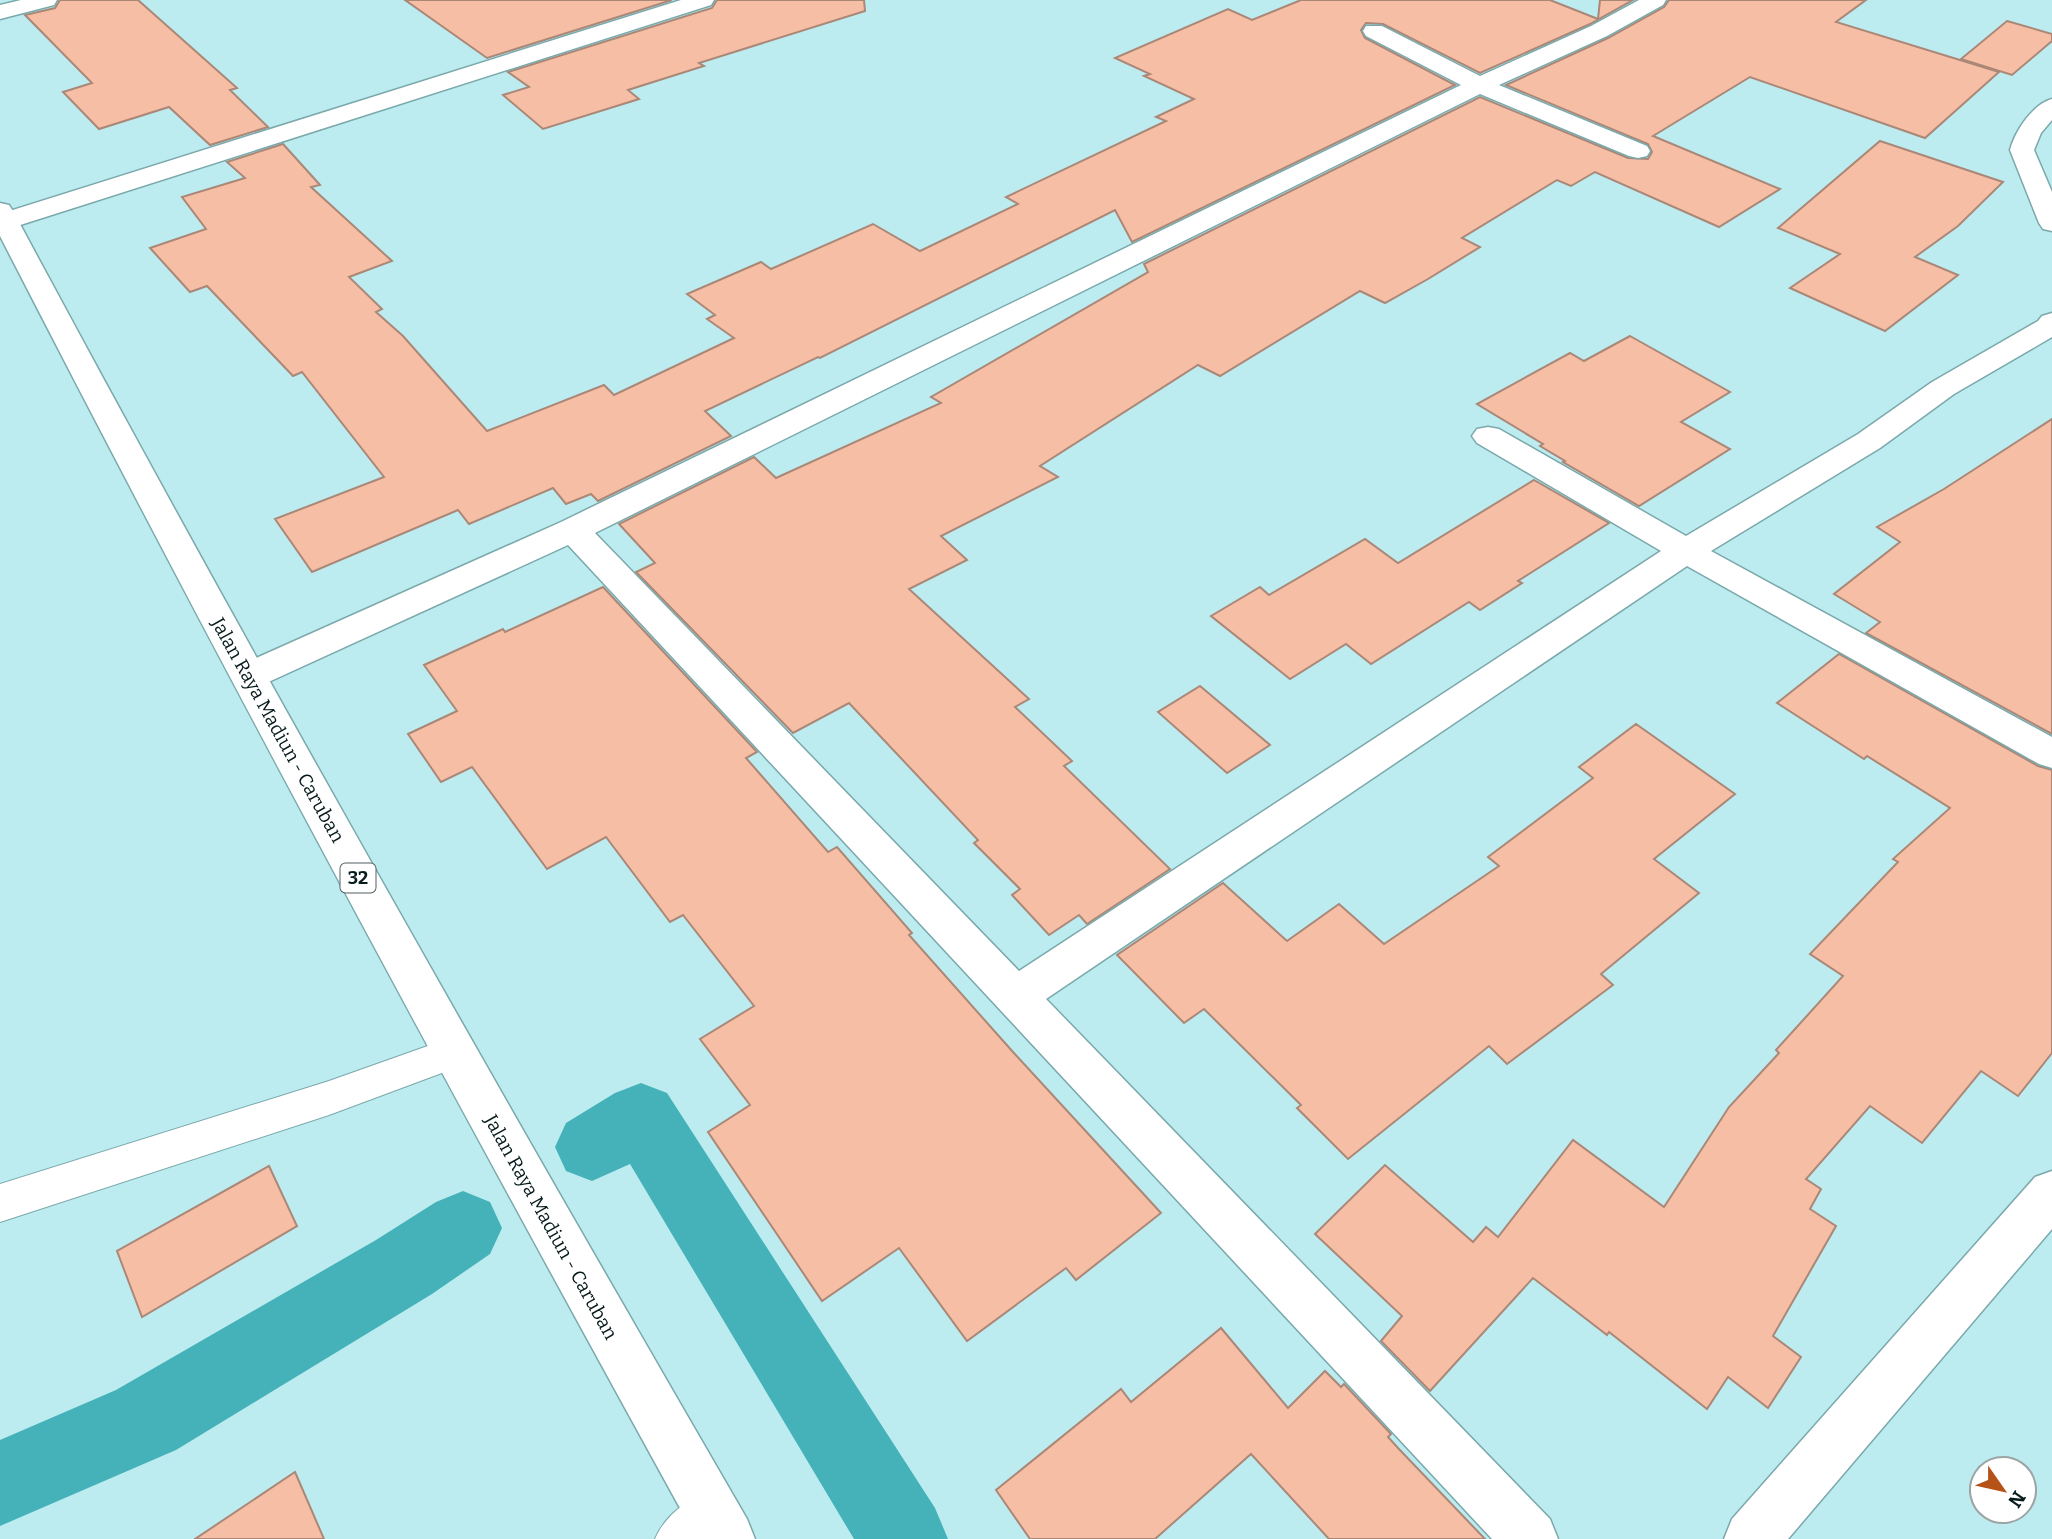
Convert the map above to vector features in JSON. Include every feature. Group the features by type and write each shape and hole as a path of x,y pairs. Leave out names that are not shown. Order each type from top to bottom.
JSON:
{"main road":[{"path":"0,12 46,0"},
{"path":"2,216 703,0"},
{"path":"249,676 573,530 1479,85 1599,31 1655,0"},
{"path":"1374,31 1479,85 1638,151"},
{"path":"2052,106 2031,129 2023,142 2022,150 2052,223"},
{"name":"Jalan Raya Madiun - Caruban","path":"2,216 149,495 453,1053 720,1525"},
{"path":"1015,997 1686,551 1869,441 1943,388 2048,327 2052,322"},
{"path":"1488,436 1686,551 2052,754"},
{"path":"573,530 1530,1539"},
{"path":"1752,1539 2052,1193"}],"lane":[{"path":"0,1203 328,1098 453,1053"},
{"path":"678,1539 720,1525"}],"building":[{"path":"60,0 138,0 237,88 230,90 268,127 210,145 169,107 99,129 63,92 92,83 25,15 55,8"},
{"path":"405,0 672,0 487,58"},
{"path":"717,0 864,0 865,11 699,63 704,66 628,90 639,99 543,129 503,95 529,87 508,72 712,8"},
{"path":"1301,0 1550,0 1598,19 1600,0 1633,0 1590,24 1480,73 1383,24 1366,23 1361,30 1365,38 1455,85 1132,242 1115,210 820,358 705,411 731,436 598,501 591,494 566,504 553,488 469,524 458,510 312,572 275,519 384,477 302,372 293,376 207,286 190,292 150,248 206,229 182,197 245,178 227,162 283,144 320,185 311,187 392,261 349,277 382,309 376,312 403,336 487,431 604,385 614,395 734,338 707,319 715,315 687,294 761,262 771,269 873,224 920,251 1018,204 1006,197 1166,121 1156,117 1194,99 1144,76 1150,74 1115,58 1228,9 1252,20"},
{"path":"1669,0 1866,0 1836,22 1999,72 1925,138 1750,77 1653,136 1780,189 1719,227 1595,172 1571,186 1557,180 1462,238 1480,247 1428,279 1385,303 1360,291 1220,376 1198,365 1040,466 1058,477 941,536 967,560 909,589 1029,699 1015,707 1072,761 1064,766 1170,869 1087,924 1079,915 1049,935 1012,895 1020,889 974,843 978,840 849,703 793,733 636,572 655,563 619,524 754,457 776,478 941,403 931,397 1148,272 1144,264 1480,97 1628,158 1648,159 1652,152 1648,144 1506,85 1608,38 1664,7"},
{"path":"2007,21 2052,34 2052,41 2012,75 1961,59"},
{"path":"1880,141 2003,182 1958,226 1915,257 1958,275 1885,331 1790,288 1840,254 1778,228"},
{"path":"1630,336 1730,392 1681,422 1730,449 1639,506 1563,462 1565,461 1540,446 1543,444 1477,404 1570,353 1584,361"},
{"path":"2052,419 2052,734 1866,633 1880,622 1834,594 1900,542 1877,527 1944,489"},
{"path":"1534,480 1609,523 1518,581 1522,583 1480,610 1469,602 1371,664 1346,644 1290,679 1211,616 1260,587 1269,595 1365,539 1398,563"},
{"path":"603,587 757,752 746,758 828,852 837,847 912,933 909,935 1161,1213 1076,1280 1066,1268 967,1341 899,1248 822,1301 708,1132 750,1105 700,1039 754,1006 683,915 670,922 606,837 547,869 472,767 441,782 408,734 457,711 424,665 503,629 505,632"},
{"path":"1839,654 2038,766 2052,770 2052,1053 2018,1096 1981,1071 1922,1143 1870,1106 1806,1179 1821,1189 1810,1209 1836,1226 1773,1336 1801,1357 1768,1408 1728,1377 1707,1409 1609,1332 1607,1335 1533,1278 1430,1391 1381,1341 1402,1316 1315,1234 1385,1165 1473,1242 1486,1227 1498,1237 1573,1140 1664,1207 1729,1107 1779,1053 1776,1050 1843,976 1810,954 1898,862 1893,859 1950,808 1867,756 1864,759 1777,703"},
{"path":"1200,686 1270,745 1227,773 1158,712"},
{"path":"1636,724 1735,794 1654,859 1699,893 1601,974 1613,985 1507,1064 1489,1046 1348,1159 1297,1108 1301,1105 1204,1009 1184,1023 1117,955 1223,883 1287,941 1339,904 1384,944 1499,866 1488,857 1593,778 1579,767"},
{"path":"269,1166 297,1226 142,1317 117,1251"},
{"path":"1221,1328 1288,1408 1325,1371 1341,1387 1344,1384 1391,1434 1388,1437 1398,1448 1485,1539 1329,1539 1251,1454 1155,1539 1030,1539 996,1490 1121,1389 1131,1402"},
{"path":"295,1472 324,1539 195,1539"}],"waterway":[{"path":"592,1147 641,1116 904,1539"},
{"path":"0,1483 146,1420 404,1267 463,1228"}]}
